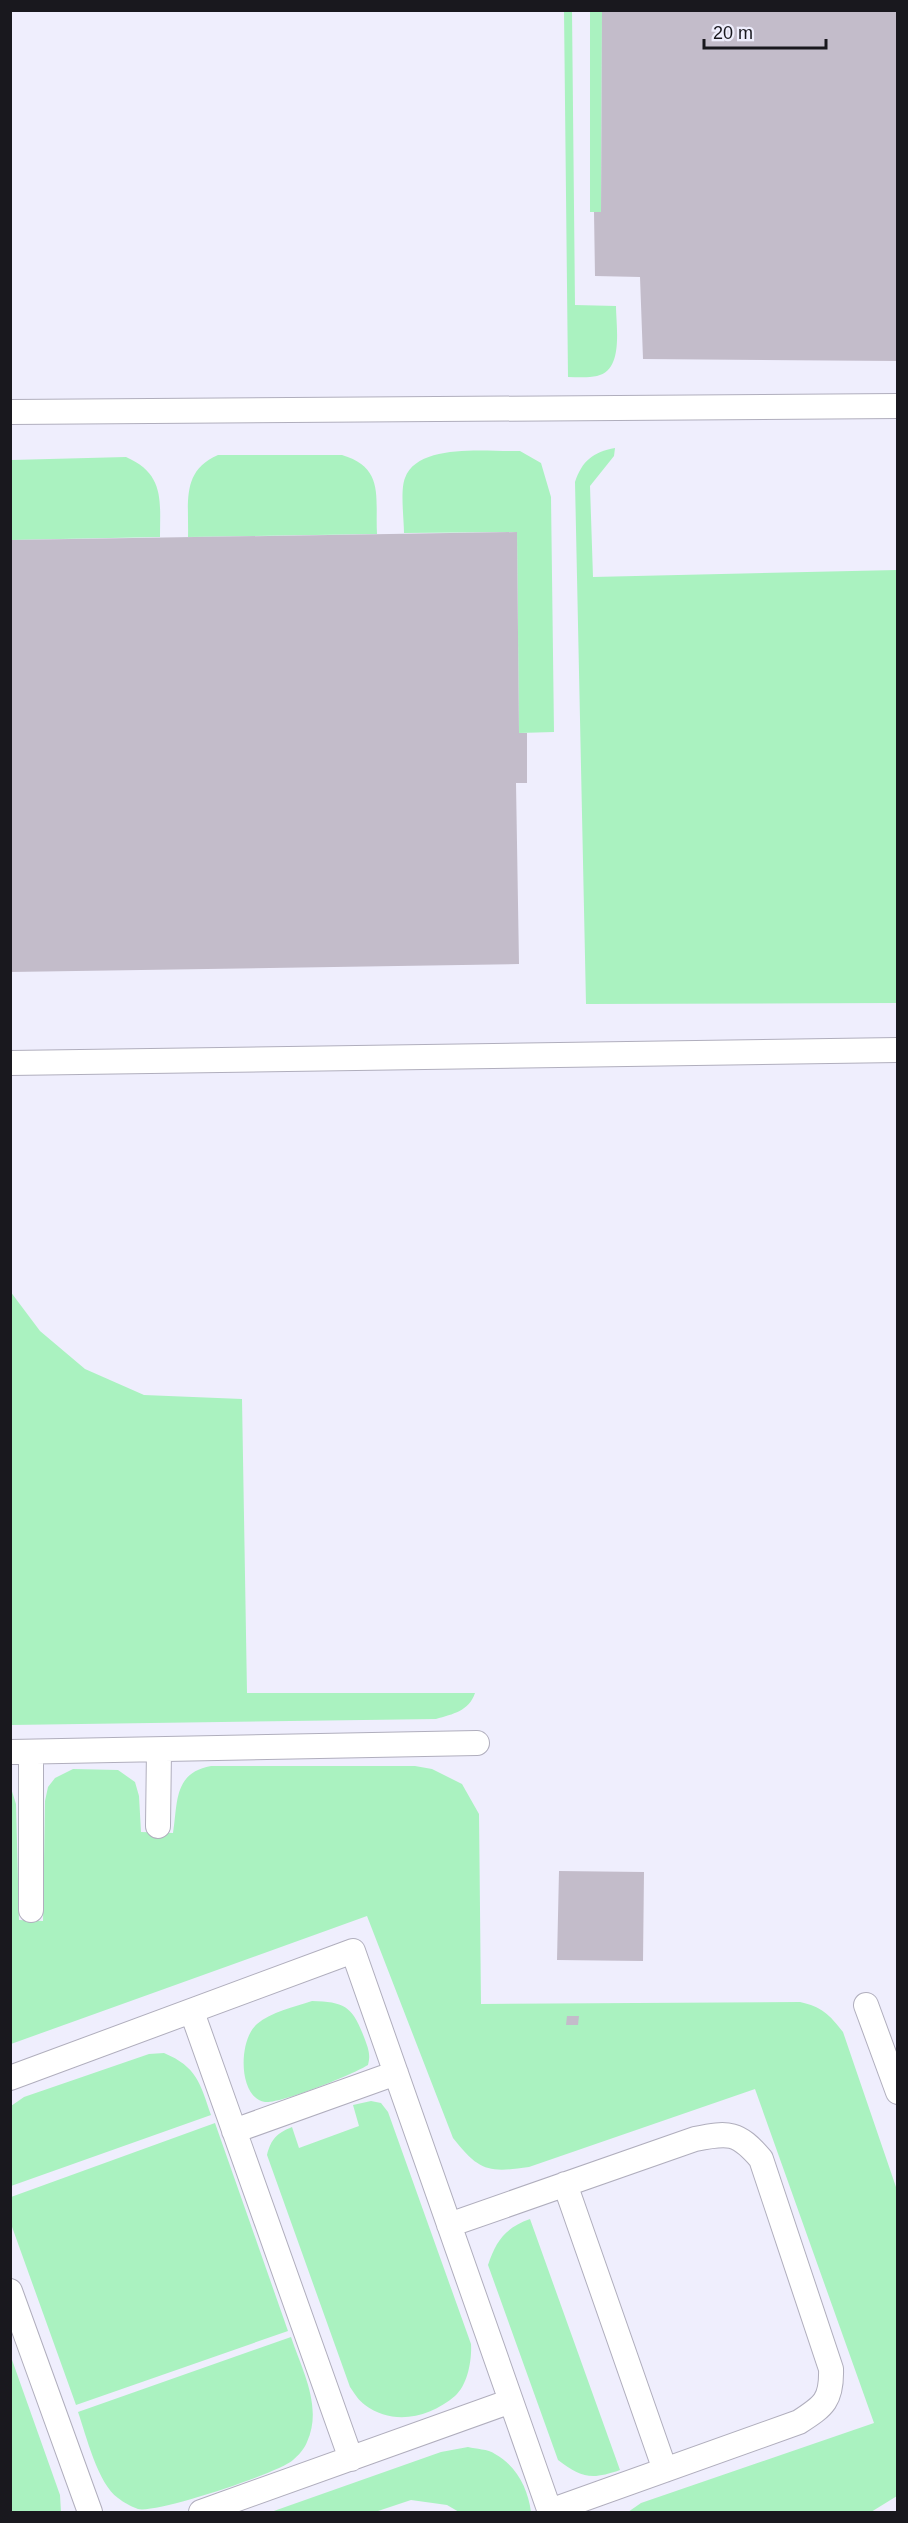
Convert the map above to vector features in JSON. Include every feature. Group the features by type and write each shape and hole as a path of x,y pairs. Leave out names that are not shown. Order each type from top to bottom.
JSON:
{"lane":[{"path":"10,412 897,406"},
{"path":"10,1063 897,1050"},
{"path":"32,1910 21,1752 477,1743"},
{"path":"158,1826 159,1750"},
{"path":"10,2078 353,1951 449,2225 550,2512 799,2422 821,2408 831,2387 831,2369 761,2159 746,2141 722,2134 695,2139 449,2225"},
{"path":"866,2005 897,2092"},
{"path":"192,2012 351,2459"},
{"path":"234,2131 396,2073"},
{"path":"565,2184 665,2470"},
{"path":"10,2291 90,2512"},
{"path":"201,2512 511,2401"}],"green space":[{"path":"564,11 572,11 575,305 616,306 617,347 615,357 606,372 590,377 568,377"},
{"path":"590,11 602,11 601,212 590,212"},
{"path":"615,448 614,456 590,486 593,577 897,570 897,1003 586,1004 575,482 581,468 589,459 600,452"},
{"path":"456,451 520,451 541,463 551,497 554,732 519,733 517,532 404,533 402,497 405,478 412,467 424,459"},
{"path":"218,455 342,455 356,461 365,468 375,485 377,534 188,537 188,500 193,479 206,462"},
{"path":"126,457 139,464 154,480 160,500 160,537 11,540 11,460"},
{"path":"10,1291 40,1331 85,1369 144,1395 242,1399 247,1693 475,1693 469,1704 460,1711 436,1719 11,1725"},
{"path":"211,1766 415,1766 432,1769 462,1784 479,1814 481,2004 800,2002 820,2009 833,2020 843,2032 897,2190 897,2496 871,2512 628,2512 641,2503 874,2423 755,2089 529,2167 503,2170 485,2167 470,2157 453,2138 367,1916 11,2044 10,1785 16,1804 19,1920 43,1921 45,1801 48,1787 55,1778 73,1769 118,1770 135,1782 139,1796 141,1832 173,1833 177,1800 184,1782 190,1775"},
{"path":"312,2001 340,2005 351,2012 368,2048 368,2065 300,2094 265,2102 256,2098 246,2080 244,2068 246,2042 251,2032 257,2024 269,2016"},
{"path":"164,2053 184,2064 196,2077 211,2115 11,2186 11,2106 24,2097 149,2054"},
{"path":"371,2101 381,2103 388,2112 471,2344 468,2372 455,2396 434,2410 411,2417 387,2416 376,2412 365,2405 350,2387 267,2155 275,2137 292,2127 299,2148 359,2126 353,2105"},
{"path":"215,2123 288,2331 76,2405 11,2224 11,2197"},
{"path":"530,2219 620,2470 587,2476 573,2471 558,2460 488,2265 494,2249 503,2236"},
{"path":"291,2337 309,2389 313,2415 306,2444 293,2460 265,2474 217,2491 149,2509 133,2507 120,2500 111,2491 99,2471 78,2412"},
{"path":"11,2357 60,2495 61,2512 11,2512"},
{"path":"468,2447 492,2452 509,2465 524,2487 531,2512 459,2512 447,2505 411,2500 375,2512 271,2512 441,2452"}],"building":[{"path":"602,10 898,10 898,361 643,359 640,277 595,276 594,212 601,212"},
{"path":"517,532 519,733 527,733 527,783 516,783 519,964 10,972 10,540"},
{"path":"559,1871 644,1872 643,1961 557,1960"},
{"path":"567,2016 579,2016 578,2025 566,2025"}]}
